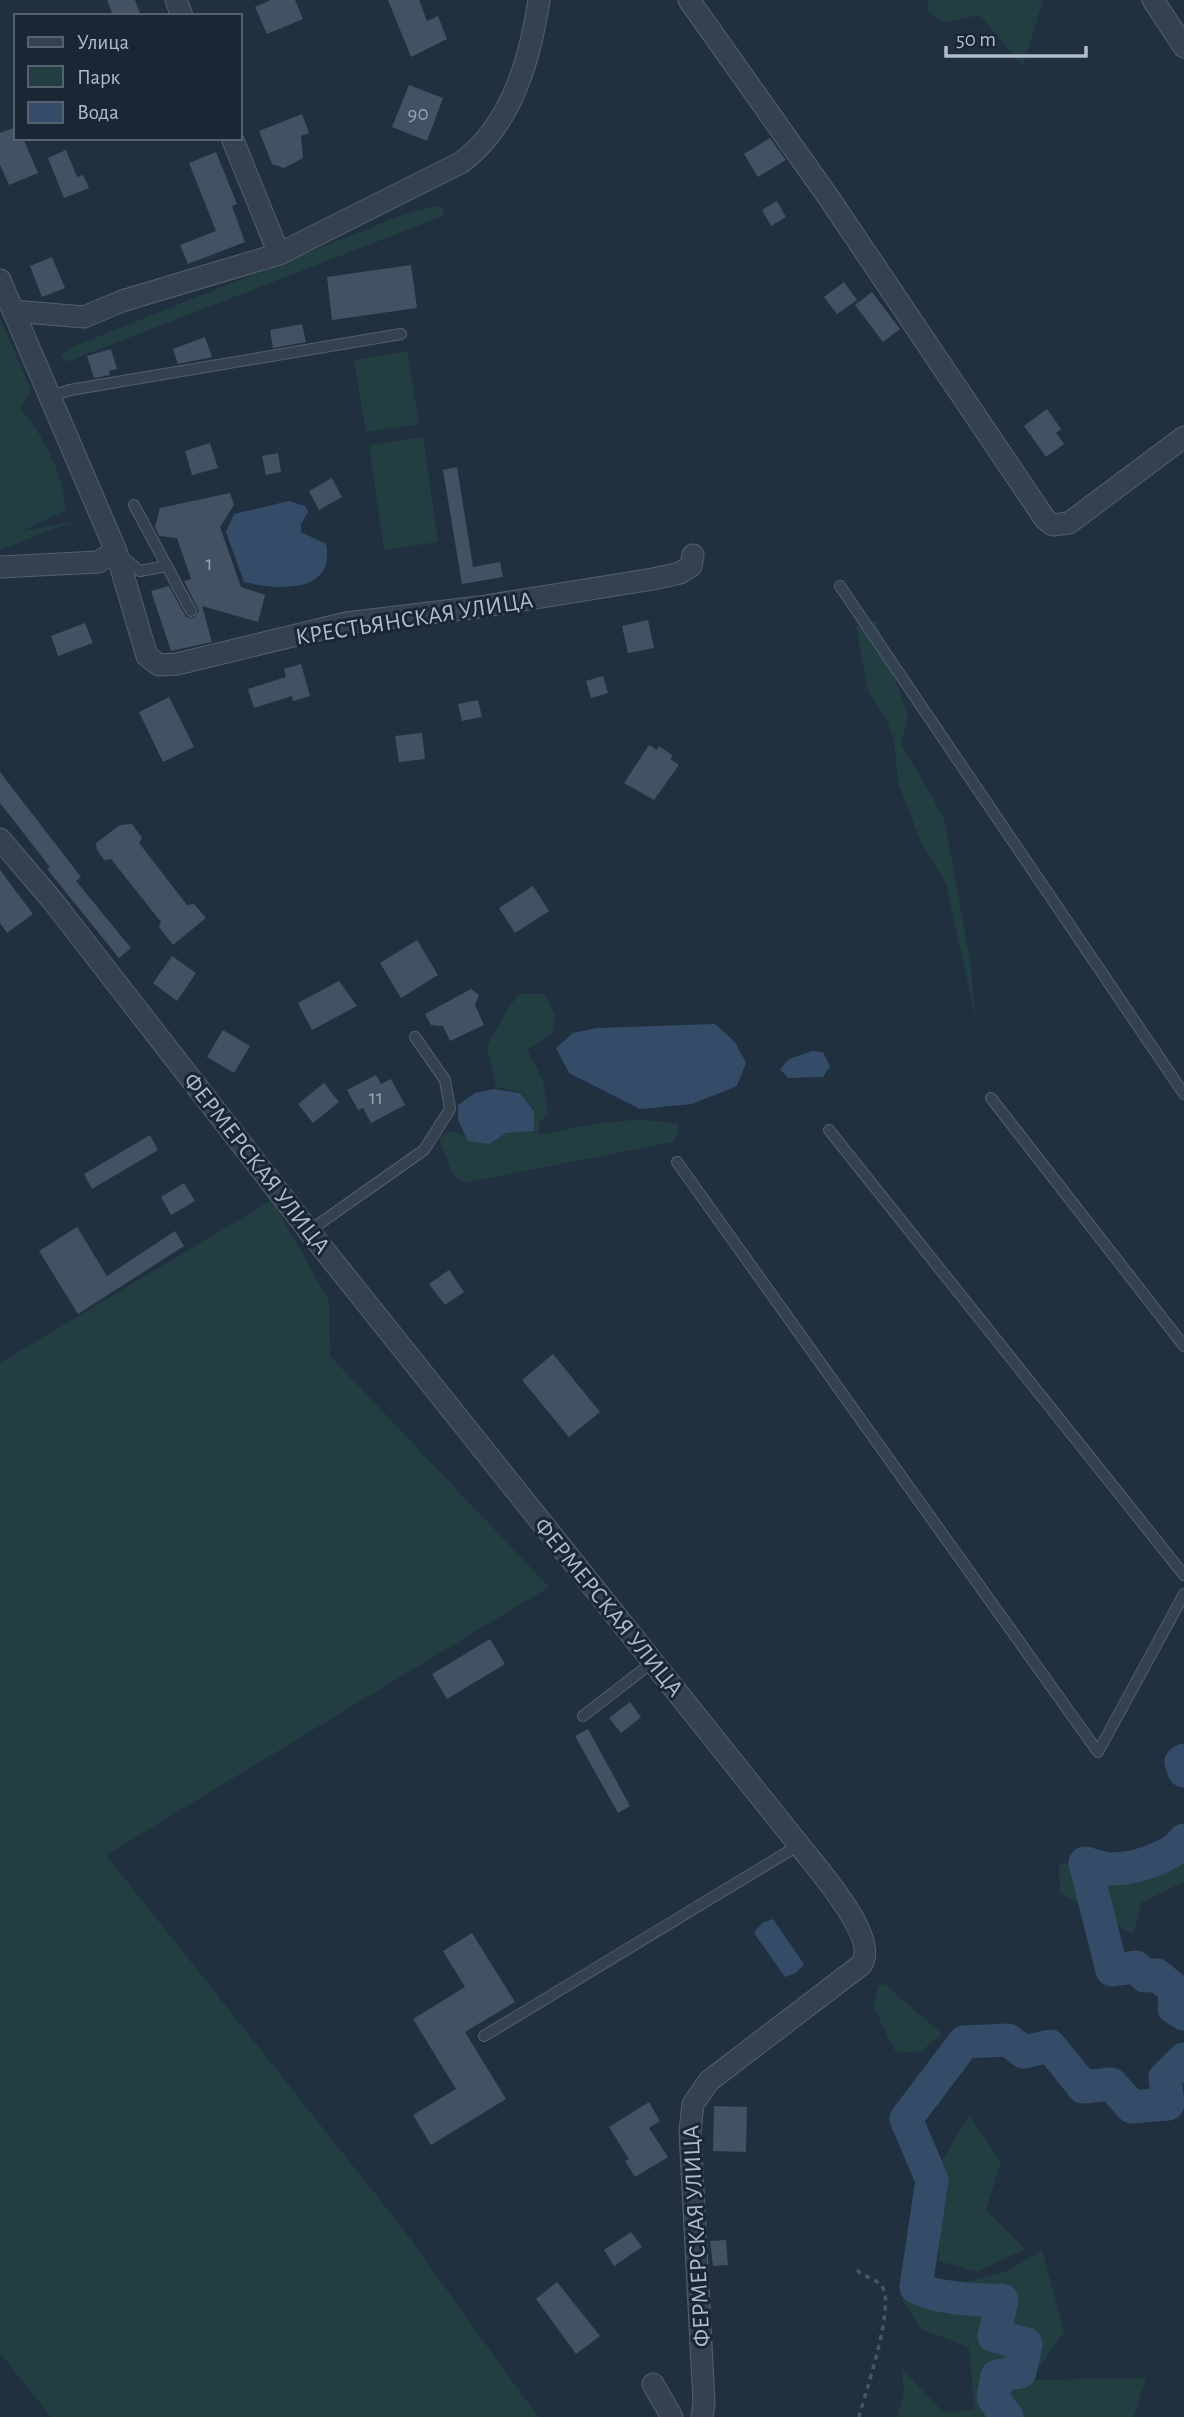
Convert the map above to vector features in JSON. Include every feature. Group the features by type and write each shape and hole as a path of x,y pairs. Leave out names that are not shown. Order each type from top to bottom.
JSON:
{"street":[{"path":"13,312 84,317 122,302 279,254 462,162 476,151 506,108 522,75 539,0"},
{"path":"689,0 829,198 1045,519 1053,525 1069,523 1184,437"},
{"path":"1153,0 1184,47"},
{"path":"233,140 279,254"},
{"path":"0,280 116,551 99,562 0,567"},
{"name":"КРЕСТЬЯНСКАЯ УЛИЦА","path":"116,551 147,656 159,665 177,664 346,623 479,607 653,579 680,573 691,566 693,555"},
{"name":"ФЕРМЕРСКАЯ УЛИЦА","path":"0,839 52,900 309,1231 799,1845 860,1927 865,1944 865,1960 851,1974 727,2065 701,2090 693,2104 690,2131 704,2403 702,2417"},
{"path":"653,2384 672,2417"}],"lane":[{"path":"49,397 70,390 401,334"},
{"path":"134,505 191,611"},
{"path":"116,551 140,571 167,566"},
{"path":"840,586 1184,1094"},
{"path":"309,1231 424,1150 450,1108 445,1080 415,1037"},
{"path":"991,1098 1184,1346"},
{"path":"829,1130 1184,1575"},
{"path":"677,1162 1098,1752 1184,1594"},
{"path":"583,1716 653,1662"},
{"path":"484,2036 799,1845"}],"path":[{"path":"857,2270 883,2287 887,2301 883,2332 859,2417"}],"green space":[{"path":"928,0 1043,0 1023,66 980,15 943,23 928,11"},
{"path":"434,206 443,208 443,216 66,362 61,355 72,347 400,216"},
{"path":"0,318 31,390 20,408 51,456 61,482 66,510 20,532 74,521 0,550"},
{"path":"407,351 419,424 366,432 354,360"},
{"path":"423,437 438,542 384,550 369,445"},
{"path":"868,620 876,621 908,717 901,744 944,818 970,960 976,1020 946,884 921,843 898,782 894,740 886,718 868,691 856,627"},
{"path":"519,994 545,994 555,1016 552,1034 529,1048 525,1046 543,1080 548,1114 539,1122 539,1135 608,1122 642,1120 677,1124 679,1131 673,1142 464,1183 452,1173 439,1138 450,1131 489,1144 506,1133 534,1130 534,1110 520,1092 496,1087 487,1046"},
{"path":"272,1200 329,1301 330,1356 549,1587 106,1855 403,2229 538,2417 51,2417 0,2353 0,1363"},
{"path":"1184,1862 1184,1882 1142,1902 1133,1934 1060,1893 1059,1864"},
{"path":"885,1984 942,2034 919,2053 895,2051 873,2006 879,1985"},
{"path":"969,2115 1001,2162 986,2210 1025,2249 977,2272 939,2261 942,2161"},
{"path":"1042,2250 1064,2332 1030,2380 1146,2378 1134,2417 897,2417 904,2394 902,2369 944,2413 974,2409 969,2347 921,2329 902,2300 1008,2271"}],"water":[{"path":"289,501 305,506 308,512 301,524 301,532 326,544 327,561 322,573 313,581 287,587 244,582 226,532 234,514"},
{"path":"715,1024 735,1042 746,1063 737,1086 692,1104 640,1109 569,1073 556,1048 573,1033 597,1028"},
{"path":"813,1051 823,1052 830,1066 823,1077 788,1078 780,1069 789,1059"},
{"path":"494,1089 520,1093 534,1111 534,1131 506,1133 489,1144 468,1141 458,1120 458,1105 475,1093"},
{"path":"773,1919 804,1964 796,1973 785,1977 754,1933 762,1923"}],"building":[{"path":"107,0 135,0 140,14 112,14"},
{"path":"271,0 295,0 303,19 267,34 255,7"},
{"path":"388,0 419,0 427,21 438,16 447,39 411,57"},
{"path":"409,85 443,98 427,141 392,127"},
{"path":"302,114 309,133 301,136 303,158 284,168 272,164 259,131"},
{"path":"14,128 14,140 24,140 38,173 9,185 0,165 0,133"},
{"path":"770,138 786,160 758,177 744,154"},
{"path":"66,150 77,177 83,175 89,188 64,198 48,158"},
{"path":"216,152 237,204 232,206 245,242 188,264 180,245 216,231 189,163"},
{"path":"777,201 786,217 771,226 762,210"},
{"path":"52,257 65,288 42,297 30,266"},
{"path":"411,265 417,308 332,320 327,277"},
{"path":"844,282 857,300 837,314 824,297"},
{"path":"872,292 900,329 883,342 855,305"},
{"path":"302,324 306,342 273,348 270,330"},
{"path":"205,337 212,357 178,364 173,349"},
{"path":"111,349 117,369 109,371 110,375 94,378 87,356"},
{"path":"1047,409 1061,429 1056,433 1064,444 1046,457 1024,426"},
{"path":"210,443 218,468 192,475 185,451"},
{"path":"278,453 281,472 266,475 262,456"},
{"path":"457,467 473,567 500,562 503,577 462,584 443,470"},
{"path":"332,478 342,497 319,510 309,491"},
{"path":"230,493 234,505 220,527 241,587 265,595 258,622 202,606 212,642 171,651 151,591 169,586 186,617 194,618 199,611 184,581 191,579 177,538 159,536 155,527 160,508"},
{"path":"648,620 654,648 628,653 622,626"},
{"path":"85,623 93,643 58,656 51,636"},
{"path":"301,664 310,696 293,701 292,696 254,708 248,689 286,677 284,669"},
{"path":"603,676 608,693 591,698 586,681"},
{"path":"169,697 194,747 163,762 139,712"},
{"path":"478,700 482,717 462,721 458,704"},
{"path":"422,733 425,759 399,762 395,736"},
{"path":"649,745 657,750 659,746 673,756 670,759 679,765 654,800 624,783"},
{"path":"0,772 81,877 76,881 131,948 119,958 47,869 50,867 0,803"},
{"path":"132,824 142,838 139,843 187,905 194,904 206,918 173,945 159,927 161,922 111,859 104,860 97,850 96,843 120,825"},
{"path":"0,870 33,914 7,933 0,923"},
{"path":"533,886 549,911 515,933 499,908"},
{"path":"417,940 438,975 401,998 380,963"},
{"path":"172,956 196,973 177,1001 153,983"},
{"path":"339,981 357,1006 312,1030 298,1003"},
{"path":"471,989 479,995 475,1005 484,1025 450,1041 443,1026 431,1025 425,1014"},
{"path":"223,1030 250,1046 234,1073 207,1057"},
{"path":"376,1075 381,1084 391,1079 405,1105 371,1123 363,1108 358,1110 347,1090"},
{"path":"324,1083 339,1102 313,1123 298,1104"},
{"path":"150,1135 158,1150 92,1189 84,1174"},
{"path":"184,1183 195,1201 171,1215 161,1197"},
{"path":"77,1227 107,1276 175,1231 184,1246 78,1314 39,1251"},
{"path":"449,1270 464,1292 445,1305 429,1284"},
{"path":"553,1354 600,1412 569,1437 522,1380"},
{"path":"490,1639 505,1664 447,1699 432,1674"},
{"path":"630,1702 641,1717 621,1733 609,1718"},
{"path":"588,1729 630,1806 618,1813 575,1736"},
{"path":"472,1933 515,2002 465,2032 506,2099 431,2145 413,2115 456,2089 413,2019 465,1987 443,1951"},
{"path":"649,2102 660,2121 649,2128 668,2157 635,2177 625,2161 629,2159 609,2127"},
{"path":"714,2106 747,2107 746,2152 713,2151"},
{"path":"631,2232 642,2247 614,2266 604,2250"},
{"path":"726,2240 728,2265 713,2266 710,2241"},
{"path":"557,2282 600,2336 576,2354 536,2299"}],"waterway":[{"path":"1184,1760 1181,1762 1184,1771"},
{"path":"1184,1840 1171,1852 1130,1867 1109,1869 1085,1863 1112,1970 1136,1967 1145,1976 1157,1975 1175,1990 1174,2008 1184,2014"},
{"path":"1007,2417 993,2398 997,2376 1020,2372 1026,2344 994,2336 1002,2300 945,2296 916,2287 932,2180 906,2119 964,2042 1008,2040 1024,2052 1050,2046 1083,2087 1111,2084 1132,2107 1168,2104 1165,2078 1184,2059"}]}
